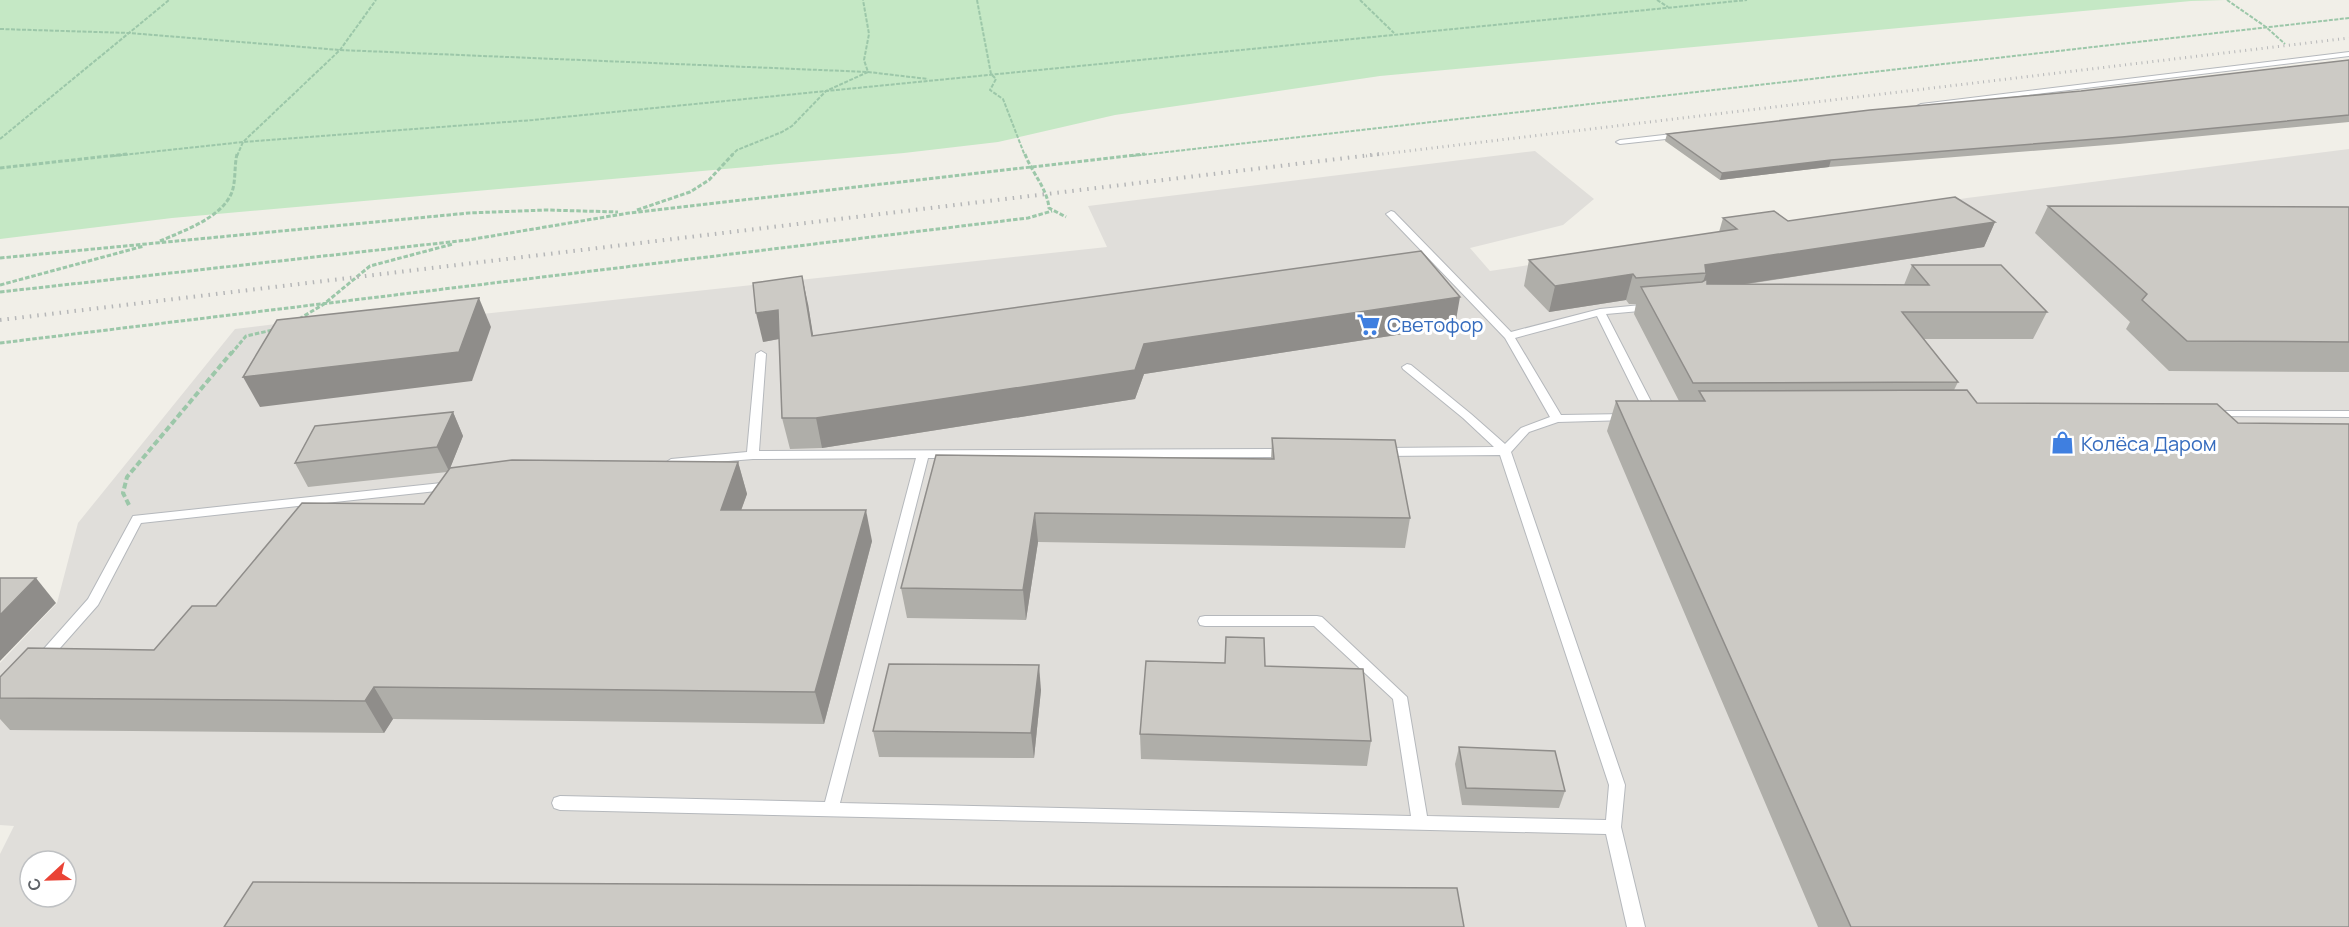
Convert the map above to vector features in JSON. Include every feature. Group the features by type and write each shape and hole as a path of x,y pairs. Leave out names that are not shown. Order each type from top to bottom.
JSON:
{"lane":[{"path":"1916,106 2349,54"},
{"path":"1620,142 1692,133"},
{"path":"1391,214 1509,336 1557,419"},
{"path":"1509,336 1600,312 1658,306"},
{"path":"1375,452 1505,451 1525,430 1557,419 1659,416 1600,312"},
{"path":"753,455 761,354"},
{"path":"1407,367 1467,416 1505,451 1617,785 1612,827 1636,927"},
{"path":"2196,414 2349,414"},
{"path":"658,465 753,455 1303,453"},
{"path":"831,808 923,455"},
{"path":"31,670 93,602 136,519 468,484"},
{"path":"1205,621 1317,621 1400,697 1420,822"},
{"path":"560,803 1612,827"}],"path":[{"path":"0,139 169,0"},
{"path":"0,285 156,243 210,217 232,193 235,155 243,142 340,50 376,0"},
{"path":"863,0 869,34 864,60 868,72"},
{"path":"977,0 991,74 996,79 990,90 1003,99 1030,168 1048,195 1048,208 1066,217"},
{"path":"1360,0 1394,34"},
{"path":"1658,0 1669,7"},
{"path":"0,168 243,142 533,120 826,92 1747,0"},
{"path":"2227,0 2266,27 2287,45 2312,58"},
{"path":"0,292 468,240 629,213 2349,18"},
{"path":"0,29 129,33 340,50 868,72 935,80"},
{"path":"0,258 469,213 547,210 629,213 690,192 709,180 737,150 792,126 826,92 868,72"},
{"path":"0,343 1028,218 1052,211"},
{"path":"290,324 324,304 370,266 468,240"},
{"path":"136,519 123,493 127,477 246,336 281,329"}],"shaded area":[{"path":"2349,149 2349,927 0,927 0,854 14,826 0,825 0,663 57,603 78,523 235,329 284,323 277,336 1107,247 1088,206 1535,151 1594,199 1563,225 1470,248 1490,271 1967,198"}],"green space":[{"path":"0,0 2225,0 2191,1 1380,76 1115,115 998,142 904,153 172,218 0,239"}],"building":[{"path":"2349,60 2349,115 2122,137 1831,160 1722,173 1667,134 1870,110 2081,91"},
{"path":"1955,197 1995,222 1705,265 1706,273 1636,278 1633,274 1555,286 1529,260 1737,229 1723,218 1774,211 1788,221"},
{"path":"2048,206 2349,207 2349,342 2187,341 2142,300 2147,294"},
{"path":"1421,251 1460,297 1144,344 1135,370 816,418 782,418 778,310 756,313 753,283 802,276 812,336"},
{"path":"1912,265 2001,265 2047,312 1902,312 1958,382 1693,383 1641,287 1702,282 1707,279 1707,284 1929,285"},
{"path":"479,298 459,352 243,377 277,320"},
{"path":"1967,390 1977,403 2217,404 2238,423 2349,424 2349,927 1851,927 1616,401 1705,401 1699,391"},
{"path":"453,412 437,447 295,463 315,426"},
{"path":"1272,438 1395,440 1410,518 1035,513 1023,590 901,588 936,455 1274,459"},
{"path":"512,460 738,462 721,510 866,510 815,692 374,687 365,701 0,698 0,677 28,648 154,650 192,606 216,606 302,503 424,504 450,468"},
{"path":"0,578 36,578 0,615"},
{"path":"1226,637 1264,638 1265,666 1363,669 1371,741 1140,734 1146,661 1225,663"},
{"path":"889,664 1039,665 1031,733 873,731"},
{"path":"1459,747 1555,751 1565,791 1466,788"},
{"path":"253,882 1457,888 1464,927 224,927"}],"railway":[{"path":"1366,156 2349,38"},
{"path":"0,320 1379,154"}],"place":[{"name":"Светофор","path":"1369,324"},
{"name":"Колёса Даром","path":"2063,443"}]}
